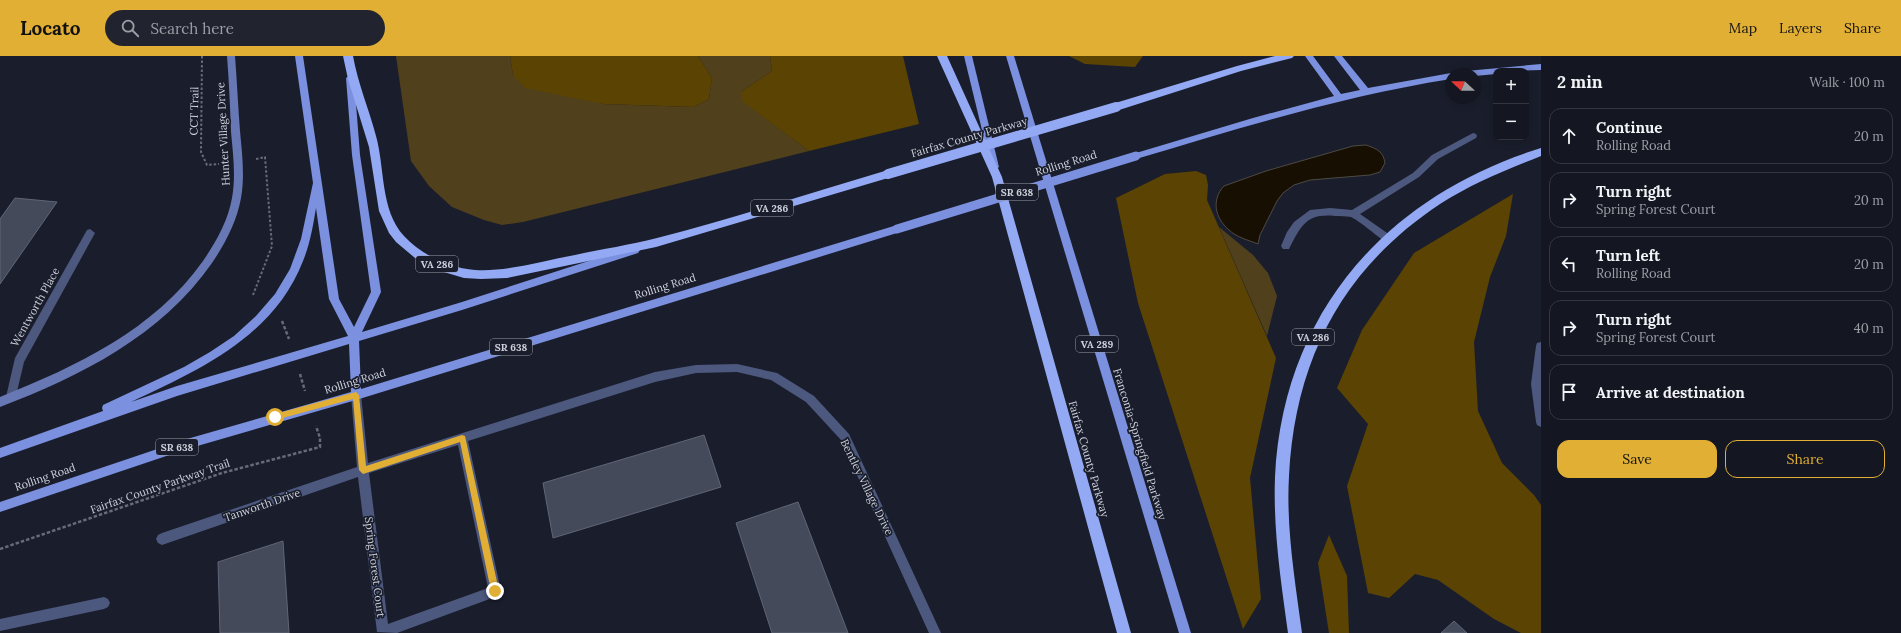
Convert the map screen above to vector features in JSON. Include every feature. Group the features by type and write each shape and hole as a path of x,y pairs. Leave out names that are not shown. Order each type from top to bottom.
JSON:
{"highway":[{"name":"VA 286","path":"348,56 350,69 374,146 387,219 394,231 404,242 432,262 447,269 485,275 507,273 656,243"},
{"name":"Fairfax County Parkway","path":"942,56 997,177 1124,633"},
{"name":"Fairfax County Parkway","path":"656,243 1116,107 1240,68 1289,56"},
{"name":"VA 286","path":"1295,633 1282,510 1282,475 1286,438 1293,401 1313,336 1330,306 1372,253 1411,218 1436,200 1502,166 1541,152"}],"main road":[{"path":"299,56 334,299 354,337 356,395"},
{"path":"968,56 997,177"},
{"name":"Franconia-Springfield Parkway","path":"1010,56 1185,633"},
{"path":"1309,56 1339,97"},
{"path":"1338,56 1365,90"},
{"path":"1529,68 1541,67"},
{"path":"350,69 356,155 376,292 354,337"},
{"path":"1481,72 1493,71"},
{"name":"Rolling Road","path":"0,507 187,444 356,395 1136,156 1365,90 1445,77"},
{"path":"68,428 201,363 232,344 257,322 278,299 294,271 302,249 317,183"},
{"path":"0,453 177,391 462,306 656,243"}],"street":[{"name":"Hunter Village Drive","path":"0,402 76,370 133,337 158,317 184,292 207,264 222,238 230,220 238,190 231,56"},
{"path":"1353,214 1416,175 1434,157 1473,136"},
{"path":"1286,246 1290,235 1297,225 1313,212 1353,214 1387,238"},
{"name":"Wentworth Place","path":"11,397 19,361 90,233"},
{"path":"1541,346 1536,367 1536,397 1541,422"},
{"name":"Bentley Village Drive","path":"462,438 655,377 696,369 737,368 773,376 810,399 845,437 935,633"},
{"name":"Spring Forest Court","path":"356,395 363,470 383,632 495,591 462,438"},
{"path":"363,470 462,438"},
{"name":"Tanworth Drive","path":"162,539 363,470"},
{"path":"0,625 104,603"}],"path":[{"name":"CCT Trail","path":"202,56 201,152 207,165"},
{"path":"252,159 265,158 272,246 252,298"},
{"path":"280,317 290,340"},
{"name":"Fairfax County Parkway Trail","path":"0,549 222,473 320,447 320,438"}],"shaded area":[{"path":"396,56 510,56 513,75 603,104 694,107 709,99 712,78 698,56 770,56 772,71 742,91 742,100 809,151 523,222 502,225 484,220 452,207 429,186 411,161"},
{"path":"510,56 698,56 712,78 709,99 694,107 603,104 525,88 513,75"},
{"path":"770,56 903,56 919,124 809,151 742,101 742,91 772,71"},
{"path":"1069,56 1143,56 1135,67 1085,64"},
{"path":"1366,145 1376,149 1383,156 1385,163 1380,172 1370,175 1310,180 1294,185 1283,193 1277,201 1260,235 1258,244 1235,235 1220,220 1216,209 1216,203 1217,197 1224,186 1266,171 1353,146"},
{"path":"1196,171 1206,175 1208,185 1207,200 1276,358 1250,478 1261,599 1243,629 1138,303 1116,198 1165,174"},
{"path":"1513,194 1506,236 1490,277 1474,342 1478,411 1502,463 1534,495 1541,505 1541,633 1521,633 1494,619 1438,580 1415,574 1389,598 1368,593 1347,486 1368,424 1337,388 1362,330 1414,253"},
{"path":"1219,227 1253,255 1268,273 1277,296 1267,336"},
{"path":"1329,535 1347,576 1349,633 1329,633 1318,563"}],"building":[{"path":"15,198 57,202 0,284 0,219"},
{"path":"704,435 721,487 553,538 543,483"},
{"path":"798,502 848,633 772,633 736,523"},
{"path":"283,541 289,633 220,633 218,562"},
{"path":"1454,621 1467,633 1441,633"}],"route":[{"path":"275,417 356,395 363,470 462,438 495,591"}]}
